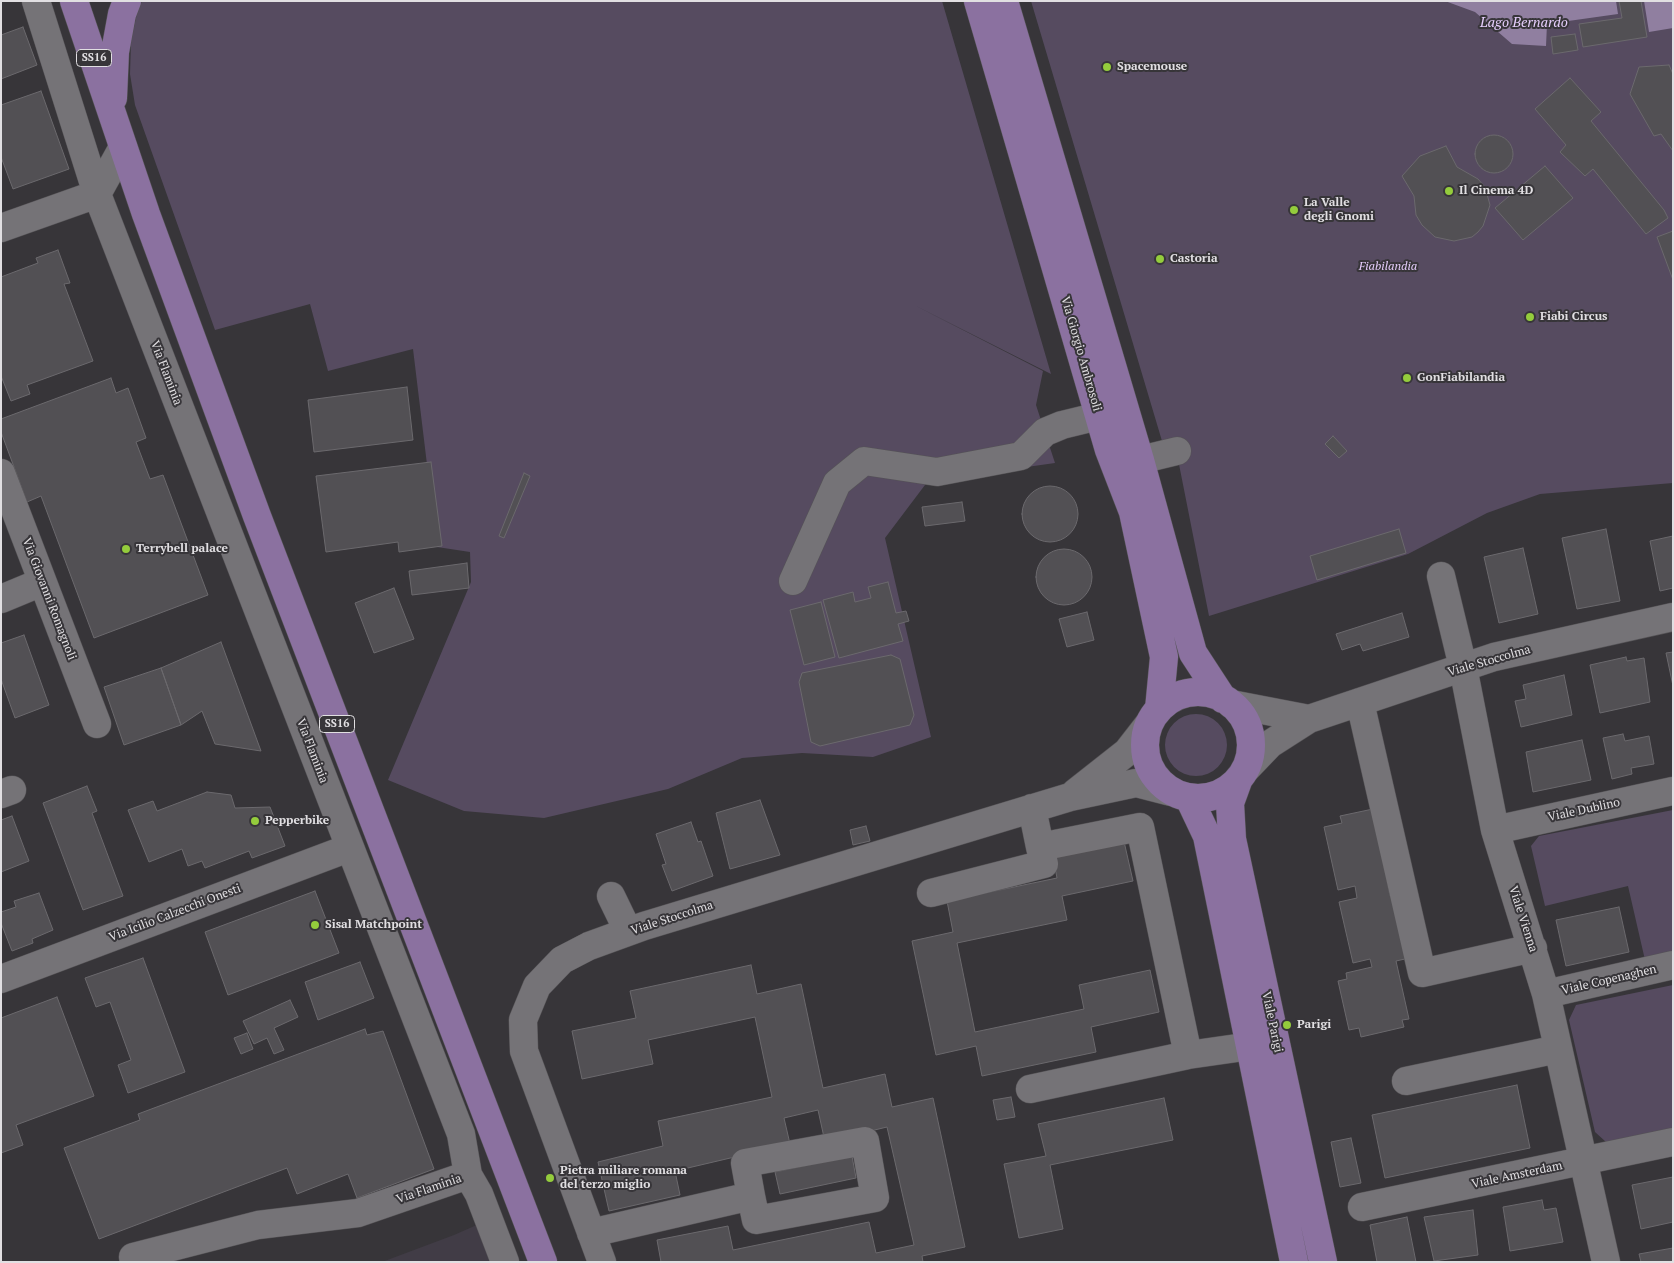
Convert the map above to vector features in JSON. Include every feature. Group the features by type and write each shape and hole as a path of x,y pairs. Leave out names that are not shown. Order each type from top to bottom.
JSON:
{"main road":[{"name":"SS16","path":"74,1 123,147 257,516 543,1262"},
{"name":"SS16","path":"113,114 115,52 122,14 128,1"},
{"name":"Via Giorgio Ambrosoli","path":"978,1 1109,450 1133,512 1164,657 1153,717"},
{"name":"Via Giorgio Ambrosoli","path":"1004,1 1140,460 1193,653 1227,701"},
{"path":"1190,692 1204,692 1227,701 1242,715 1248,728 1251,742 1250,756 1242,775 1215,796 1180,795 1159,782 1150,769 1145,754 1144,739 1153,717 1176,696 1190,692"},
{"name":"Viale Parigi","path":"1242,775 1230,803 1232,839 1323,1262"},
{"name":"Viale Parigi","path":"1180,795 1207,836 1294,1262"}],"street":[{"name":"Via Flaminia","path":"36,1 97,194 461,1134 468,1175 358,1213 258,1225 133,1257"},
{"path":"1,228 97,194 123,147"},
{"path":"793,581 838,483 864,461 937,472 1021,456 1044,432 1062,425 1099,416"},
{"path":"1140,460 1176,451"},
{"name":"Via Giovanni Romagnoli","path":"1,473 97,724"},
{"name":"Viale Vienna","path":"1441,576 1463,667 1495,830 1546,994 1606,1262"},
{"path":"1,598 42,582"},
{"name":"Viale Stoccolma","path":"1242,775 1270,744 1309,719 1494,657 1673,618"},
{"name":"Viale Stoccolma","path":"1227,701 1309,719"},
{"path":"1360,702 1422,973 1533,948"},
{"name":"Viale Stoccolma","path":"1070,797 1127,752 1153,717"},
{"name":"Viale Stoccolma","path":"602,1262 524,1052 523,1020 537,986 562,960 589,946 628,932 1070,797 1136,783 1180,795"},
{"name":"Viale Dublino","path":"1495,830 1673,791"},
{"path":"931,893 1044,864 1032,808"},
{"path":"1040,847 1140,827 1188,1055"},
{"name":"Via Icilio Calzecchi Onesti","path":"1,979 349,848"},
{"path":"612,896 628,932"},
{"name":"Viale Copenaghen","path":"1546,994 1673,966"},
{"path":"1030,1089 1188,1055 1251,1046"},
{"path":"1406,1081 1558,1049"},
{"path":"865,1141 875,1198 756,1220 751,1196 745,1163 865,1141"},
{"name":"Viale Amsterdam","path":"1362,1208 1673,1142"},
{"path":"468,1175 479,1194 501,1252 532,1232"},
{"path":"591,1233 751,1196"}],"shaded area":[{"path":"479,1224 494,1262 382,1262 454,1235"}],"green space":[{"path":"142,1 942,1 1051,374 914,305 1043,371 1036,405 1055,463 928,481 885,538 931,737 873,757 802,753 742,758 668,789 544,818 464,811 388,780 471,582 470,552 437,547 413,349 328,371 310,304 215,330 135,105 130,74 131,41 137,13"},
{"name":"Fiabilandia","path":"1031,1 1673,1 1673,483 1540,494 1487,513 1408,554 1209,616 1174,439 1162,441"},
{"path":"1196,714 1213,719 1218,723 1222,728 1227,745 1222,762 1218,767 1213,771 1196,776 1179,771 1174,767 1170,762 1165,745 1170,728 1174,723 1179,719"},
{"path":"1673,810 1673,954 1645,960 1628,886 1545,906 1531,846 1539,836"},
{"path":"1673,985 1673,1128 1606,1142 1595,1132 1569,1020 1576,1005"}],"water":[{"name":"Lago Bernardo","path":"1445,1 1616,1 1618,14 1547,24 1546,46 1512,44 1475,12"},
{"path":"1644,1 1673,1 1673,28 1649,32"}],"building":[{"path":"1619,1 1641,1 1647,37 1583,47 1579,24 1622,18"},
{"path":"23,27 37,65 1,79 1,35"},
{"path":"1575,34 1578,50 1553,54 1551,37"},
{"path":"1669,65 1673,74 1673,151 1661,134 1654,136 1630,94 1639,67"},
{"path":"1570,78 1601,112 1591,121 1664,210 1668,218 1646,234 1593,169 1585,176 1560,152 1566,145 1535,109"},
{"path":"41,91 69,169 13,189 1,157 1,105"},
{"path":"1494,135 1508,140 1513,154 1508,168 1494,173 1480,168 1475,154 1480,140"},
{"name":"Il Cinema 4D","path":"1446,146 1457,167 1478,179 1485,187 1490,205 1483,226 1478,232 1472,237 1454,241 1435,237 1422,225 1416,215 1414,196 1402,176 1420,156"},
{"path":"1545,166 1573,198 1523,240 1495,208"},
{"path":"1673,231 1673,280 1657,237"},
{"path":"58,250 70,283 64,284 93,361 27,385 30,394 11,401 1,376 1,277 38,263 36,258"},
{"name":"Terrybell palace","path":"111,378 116,393 128,388 146,438 136,442 150,479 163,475 208,595 94,638 41,496 27,502 1,432 1,419"},
{"path":"407,387 413,440 314,452 308,400"},
{"path":"1333,436 1347,451 1339,458 1325,444"},
{"path":"431,462 442,546 399,552 398,542 326,552 316,476"},
{"path":"524,473 530,476 504,538 499,536"},
{"path":"1044,486 1056,486 1066,490 1074,498 1078,514 1074,530 1066,538 1056,542 1044,542 1034,538 1026,530 1022,520 1022,508 1026,498 1034,490"},
{"path":"962,502 965,521 925,526 922,507"},
{"path":"1399,529 1406,553 1317,580 1310,556"},
{"path":"1606,529 1620,601 1577,609 1562,538"},
{"path":"1673,536 1673,588 1660,591 1650,541"},
{"path":"1523,548 1538,614 1499,623 1484,557"},
{"path":"1058,549 1070,549 1084,557 1092,571 1090,588 1084,597 1070,605 1058,605 1048,600 1041,593 1036,583 1036,571 1041,561 1048,554"},
{"path":"467,563 469,588 412,595 409,571"},
{"path":"888,582 896,613 906,611 909,621 898,624 903,641 839,658 823,600 853,592 855,602 871,598 868,587"},
{"path":"394,588 414,639 374,653 355,603"},
{"path":"821,602 835,657 804,665 790,610"},
{"path":"1087,612 1094,640 1067,647 1059,619"},
{"path":"1402,613 1409,637 1363,651 1360,644 1342,650 1336,634"},
{"path":"24,635 49,705 15,718 1,679 1,643"},
{"path":"221,642 261,751 215,744 202,711 181,725 161,668"},
{"path":"1673,652 1673,686 1666,653"},
{"path":"891,655 900,659 914,715 910,725 820,746 811,742 799,682 802,673"},
{"path":"1626,657 1627,661 1644,658 1650,702 1600,713 1590,665"},
{"path":"161,668 181,725 124,745 104,687"},
{"path":"1564,675 1572,715 1521,727 1515,701 1526,699 1523,685"},
{"path":"1623,734 1625,741 1649,736 1654,764 1631,768 1632,774 1612,779 1603,738"},
{"path":"1582,740 1591,780 1533,792 1526,752"},
{"path":"87,786 97,811 92,813 123,896 83,910 43,803"},
{"path":"207,792 231,795 235,808 270,807 285,846 252,858 249,851 205,868 202,861 188,866 182,849 149,862 128,810 153,801 157,811"},
{"path":"760,800 780,855 730,869 716,813"},
{"path":"1373,809 1390,896 1397,895 1405,959 1396,961 1409,1019 1402,1020 1404,1027 1361,1037 1359,1028 1349,1030 1338,981 1347,979 1346,973 1372,967 1370,959 1353,963 1339,902 1357,898 1355,886 1338,890 1324,827 1342,823 1340,816"},
{"path":"12,816 29,861 1,872 1,820"},
{"path":"691,822 698,842 701,841 713,876 672,891 662,865 666,864 656,834"},
{"path":"866,826 870,841 853,845 850,830"},
{"path":"1123,837 1133,881 1062,896 1067,920 957,943 975,1032 1084,1009 1079,985 1150,970 1159,1012 1091,1027 1096,1052 982,1076 976,1046 936,1055 912,941 953,932 947,901 1057,878 1052,852"},
{"path":"315,891 339,953 228,995 205,932"},
{"path":"39,893 53,930 32,939 33,943 12,951 1,923 1,912 16,907 14,901"},
{"path":"1619,907 1629,952 1566,966 1556,920"},
{"path":"143,958 185,1072 128,1093 118,1065 131,1060 110,1002 96,1007 85,978"},
{"path":"360,962 374,998 318,1020 305,982"},
{"path":"751,965 757,994 801,984 823,1088 885,1074 892,1107 933,1098 965,1247 922,1256 923,1262 661,1262 657,1240 728,1226 733,1250 869,1222 876,1253 914,1245 887,1127 825,1142 818,1110 784,1118 790,1144 675,1171 680,1195 609,1211 598,1162 663,1146 658,1121 772,1097 755,1017 648,1040 653,1064 582,1079 572,1031 636,1018 630,991"},
{"path":"57,997 94,1096 16,1125 23,1145 1,1153 1,1018"},
{"path":"290,1000 298,1017 274,1028 284,1050 274,1054 267,1038 254,1044 243,1021"},
{"path":"365,1029 367,1035 383,1031 434,1169 357,1198 348,1174 297,1194 287,1168 99,1239 64,1148 140,1120 138,1114"},
{"path":"247,1033 253,1049 241,1054 234,1038"},
{"path":"1517,1085 1530,1148 1385,1178 1372,1115"},
{"path":"1011,1097 1015,1117 997,1120 993,1100"},
{"path":"1164,1098 1173,1140 1050,1165 1063,1229 1019,1238 1004,1164 1046,1156 1038,1124"},
{"path":"1351,1138 1361,1183 1340,1187 1331,1142"},
{"path":"852,1156 856,1178 780,1194 775,1172"},
{"path":"1673,1177 1673,1222 1641,1229 1632,1185"},
{"path":"1542,1200 1544,1210 1556,1208 1563,1242 1510,1251 1503,1207"},
{"path":"1473,1210 1478,1255 1434,1261 1424,1217"},
{"path":"1407,1217 1416,1262 1377,1262 1370,1225"},
{"path":"1673,1248 1673,1262 1641,1262 1639,1254"}],"place":[{"name":"Spacemouse","path":"1107,67"},
{"name":"Il Cinema 4D","path":"1449,191"},
{"name":"La Valle degli Gnomi","path":"1294,210"},
{"name":"Castoria","path":"1160,259"},
{"name":"Fiabi Circus","path":"1530,317"},
{"name":"GonFiabilandia","path":"1407,378"},
{"name":"Terrybell palace","path":"126,549"},
{"name":"Pepperbike","path":"255,821"},
{"name":"Sisal Matchpoint","path":"315,925"},
{"name":"Parigi","path":"1287,1025"},
{"name":"Pietra miliare romana del terzo miglio","path":"550,1178"}]}
